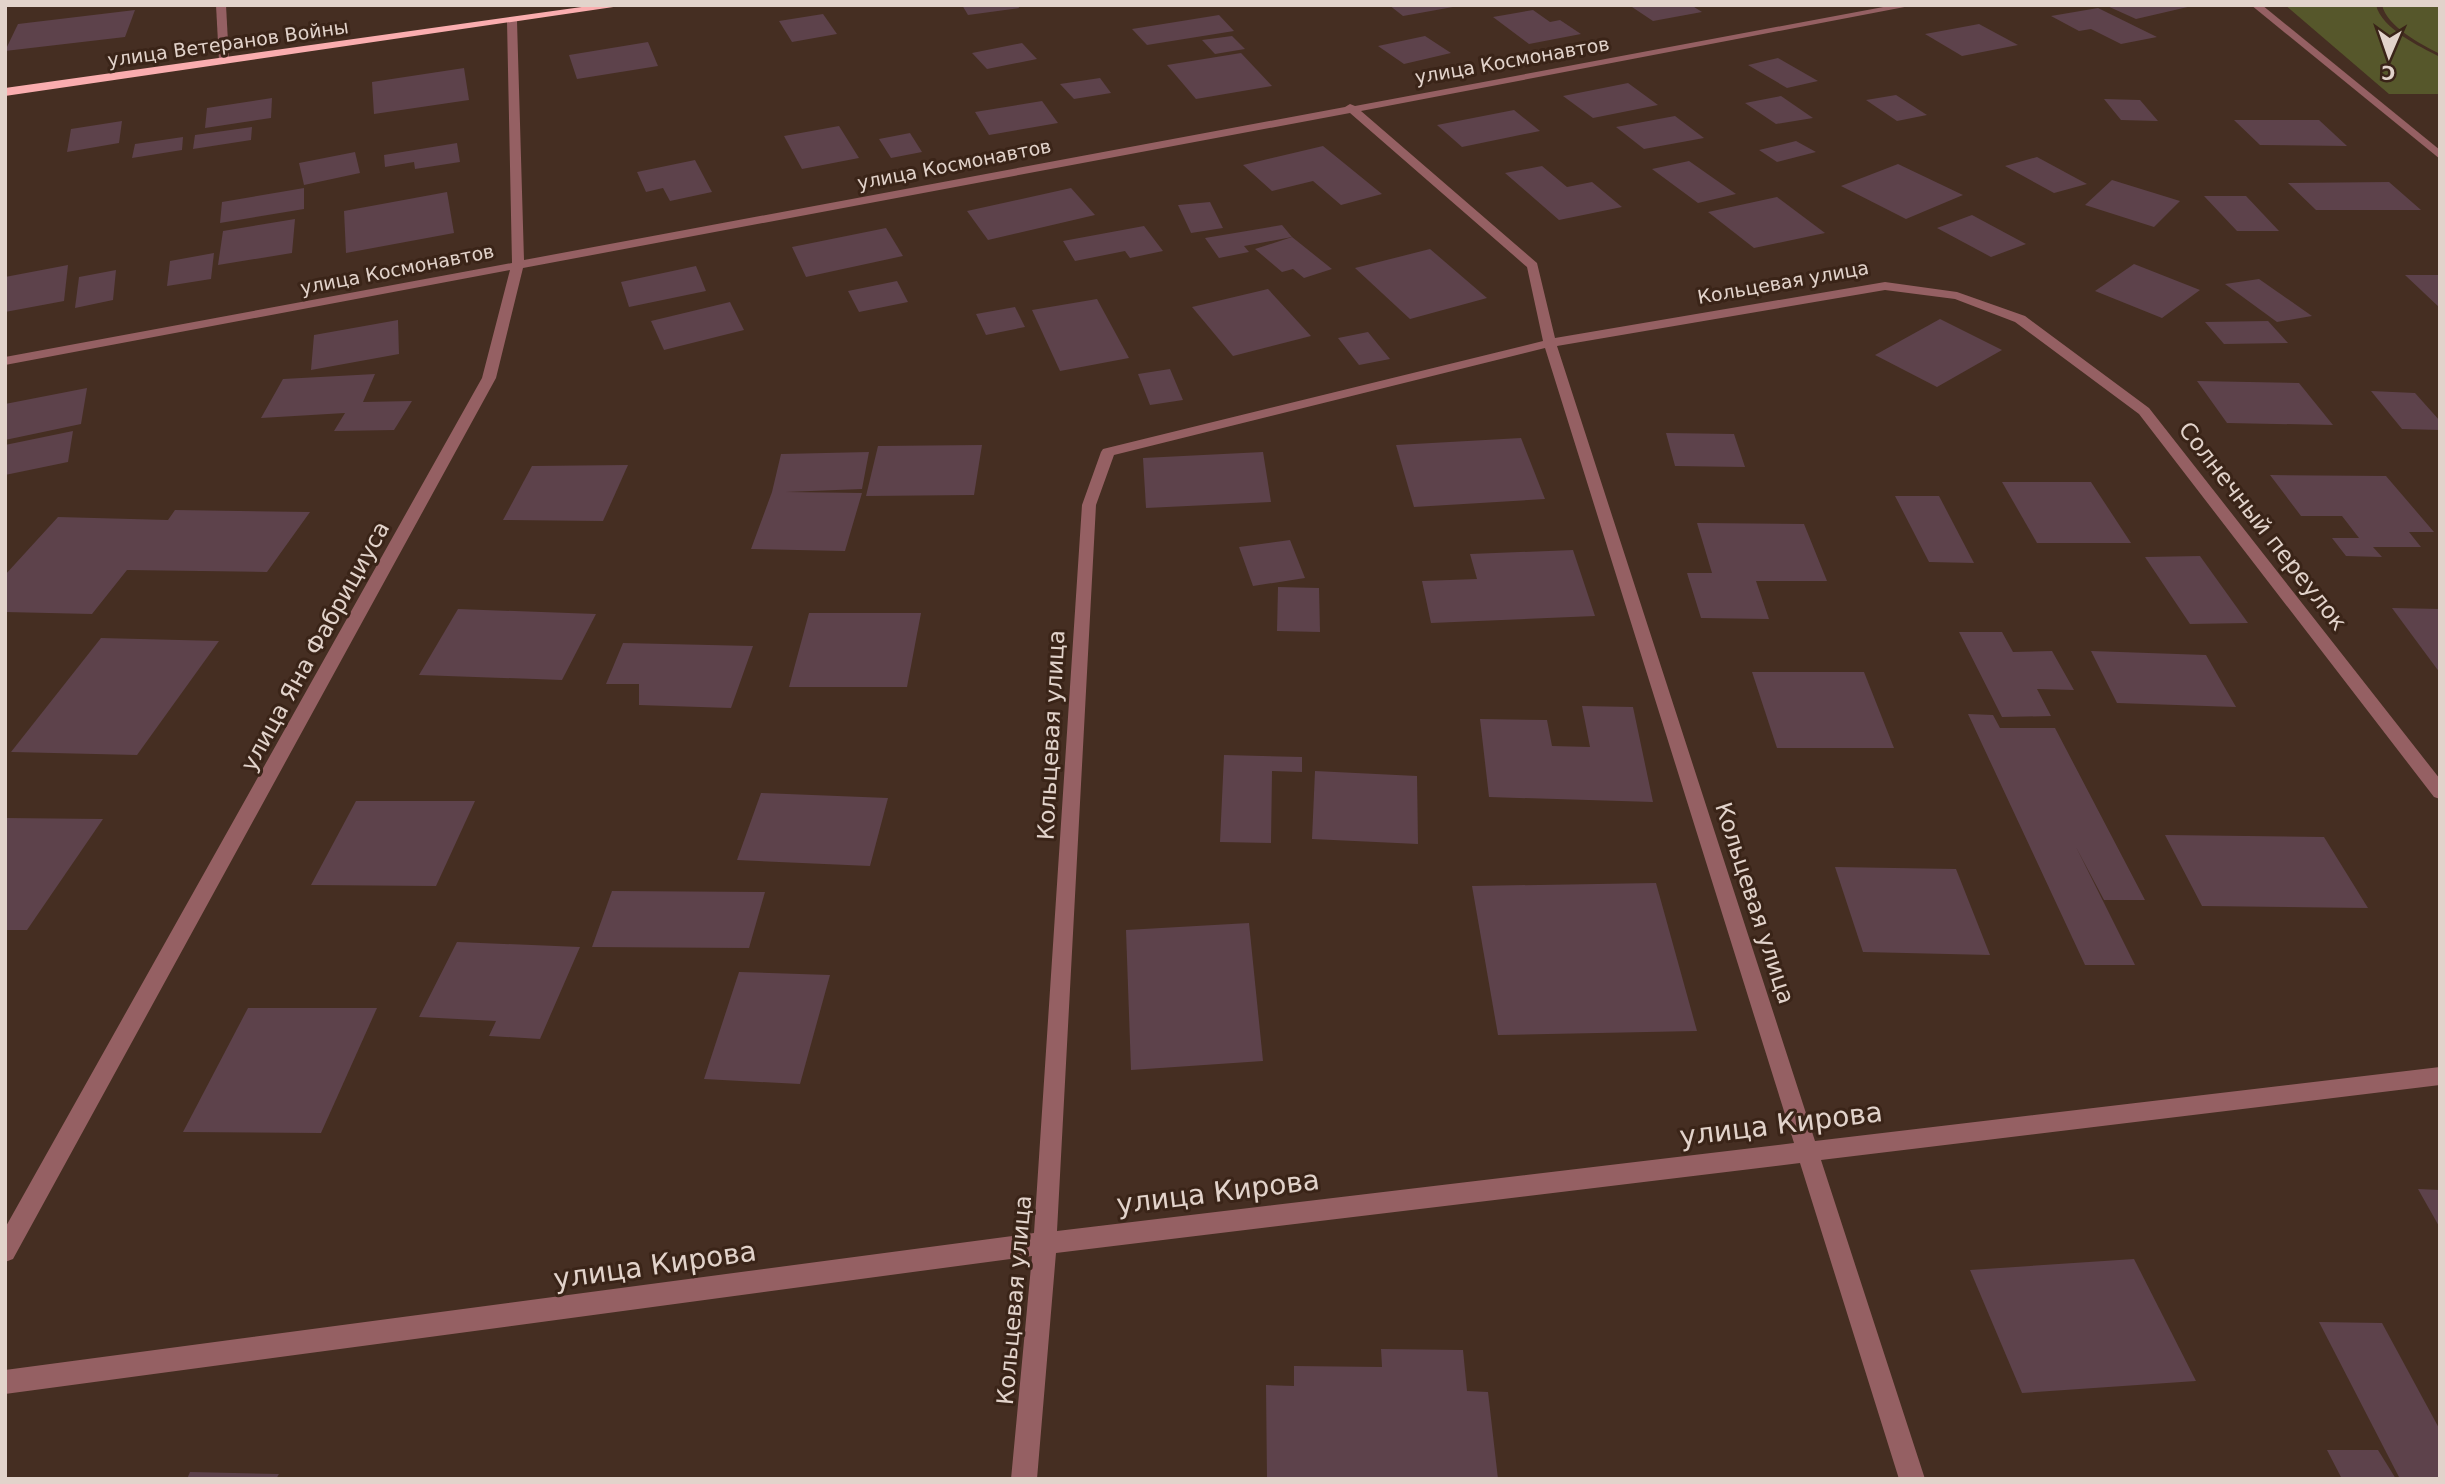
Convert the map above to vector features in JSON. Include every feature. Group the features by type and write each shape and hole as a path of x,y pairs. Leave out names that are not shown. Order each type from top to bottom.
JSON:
{"highway":[{"name":"улица Ветеранов Войны","path":"5,92 622,5"}],"street":[{"path":"221,5 224,61"},
{"name":"улица Космонавтов","path":"5,361 1350,107 1910,5"},
{"path":"2256,5 2440,156"},
{"name":"улица Яна Фабрициуса","path":"5,1251 489,378 518,263 512,21"},
{"name":"Кольцевая улица","path":"1350,107 1533,266 1550,344 1912,1479"},
{"name":"Кольцевая улица","path":"1024,1479 1045,1243 1089,505 1108,452 1179,432 1550,344 1885,285 1956,296 2021,319"},
{"name":"Солнечный переулок","path":"2021,319 2144,411 2440,792"},
{"name":"улица Кирова","path":"5,1382 1045,1243 2440,1076"}],"shaded area":[{"path":"2285,5 2376,5 2393,29 2440,57 2440,94 2389,94"},
{"path":"2382,5 2440,5 2440,54 2398,28 2390,21"}],"building":[{"path":"962,5 1018,5 1019,8 968,15"},
{"path":"1389,5 1453,5 1453,7 1403,16"},
{"path":"1629,5 1691,5 1702,12 1653,21"},
{"path":"2105,5 2192,5 2192,6 2136,19"},
{"path":"2098,8 2157,37 2121,44 2091,29 2079,31 2051,16"},
{"path":"135,10 125,37 5,51 18,24"},
{"path":"1533,10 1550,22 1560,20 1581,34 1529,44 1493,17"},
{"path":"823,14 837,34 792,42 779,21"},
{"path":"1219,15 1234,31 1147,45 1132,29"},
{"path":"1979,24 2018,45 1962,56 1925,34"},
{"path":"1232,36 1245,49 1215,54 1202,40"},
{"path":"1425,36 1451,53 1404,64 1378,46"},
{"path":"648,42 658,66 577,79 569,55"},
{"path":"1022,43 1037,59 987,69 972,53"},
{"path":"1241,53 1272,86 1196,99 1167,65"},
{"path":"1778,58 1818,81 1787,88 1748,65"},
{"path":"464,68 469,100 374,114 372,82"},
{"path":"1100,78 1111,93 1074,99 1060,84"},
{"path":"1628,83 1658,105 1593,118 1563,96"},
{"path":"1896,95 1927,115 1897,121 1866,100"},
{"path":"1781,96 1813,118 1776,124 1745,103"},
{"path":"272,98 271,118 205,128 207,108"},
{"path":"2104,99 2140,100 2158,121 2121,120"},
{"path":"1042,101 1058,123 989,135 975,112"},
{"path":"1514,110 1540,131 1462,147 1437,125"},
{"path":"1675,116 1704,138 1644,149 1616,127"},
{"path":"2234,120 2319,120 2347,146 2260,145"},
{"path":"122,121 119,143 67,152 71,129"},
{"path":"839,126 859,158 802,169 784,136"},
{"path":"252,127 251,140 193,149 195,135"},
{"path":"910,133 922,152 891,158 879,139"},
{"path":"183,137 182,150 132,158 135,144"},
{"path":"1796,141 1816,152 1777,162 1759,150"},
{"path":"457,143 460,162 415,169 414,162 385,167 384,155"},
{"path":"1323,146 1382,194 1341,205 1313,181 1272,191 1243,165"},
{"path":"355,152 360,173 304,185 299,163"},
{"path":"2037,157 2087,184 2054,193 2005,166"},
{"path":"695,160 712,192 670,201 663,188 646,192 637,172"},
{"path":"1689,161 1736,194 1698,203 1652,169"},
{"path":"1898,164 1963,195 1906,219 1841,186"},
{"path":"1542,166 1567,187 1592,182 1622,207 1559,220 1505,173"},
{"path":"2112,180 2180,201 2154,227 2085,205"},
{"path":"2389,182 2421,210 2316,210 2288,183"},
{"path":"304,188 304,209 220,223 222,202"},
{"path":"1071,188 1095,215 988,240 967,211"},
{"path":"447,192 454,233 346,253 344,211"},
{"path":"2204,196 2246,196 2279,231 2237,231"},
{"path":"1777,197 1825,233 1754,248 1708,212"},
{"path":"1210,202 1223,228 1191,233 1178,205"},
{"path":"1972,215 2026,244 1991,257 1937,228"},
{"path":"295,219 292,253 218,265 223,231"},
{"path":"1282,225 1292,237 1244,246 1249,252 1219,258 1205,238"},
{"path":"1144,226 1163,251 1130,258 1125,251 1075,261 1063,241"},
{"path":"886,228 903,256 806,277 792,247"},
{"path":"1292,237 1332,269 1304,278 1293,269 1282,272 1255,249"},
{"path":"1430,249 1487,298 1410,319 1355,268"},
{"path":"214,253 211,279 167,286 170,261"},
{"path":"2134,264 2200,290 2162,318 2095,291"},
{"path":"68,265 64,301 5,312 5,277"},
{"path":"696,266 706,291 629,307 621,282"},
{"path":"116,270 113,300 75,308 79,277"},
{"path":"2405,275 2440,275 2440,308"},
{"path":"2259,279 2312,316 2277,322 2225,284"},
{"path":"897,281 908,302 859,312 848,291"},
{"path":"1268,289 1311,336 1233,356 1192,307"},
{"path":"1097,299 1129,358 1060,371 1032,310"},
{"path":"730,302 744,330 664,350 651,321"},
{"path":"1015,307 1025,327 986,335 976,314"},
{"path":"1940,319 2002,350 1937,387 1875,355"},
{"path":"398,320 399,354 311,370 314,335"},
{"path":"2268,321 2288,343 2224,344 2205,322"},
{"path":"1368,332 1390,359 1359,365 1338,338"},
{"path":"1170,369 1183,400 1150,405 1138,374"},
{"path":"375,374 363,402 412,401 394,430 334,431 345,413 261,418 283,379"},
{"path":"2197,381 2299,383 2333,425 2227,423"},
{"path":"87,388 81,424 5,440 5,404"},
{"path":"2371,391 2415,393 2440,421 2440,430 2402,429"},
{"path":"73,431 68,462 5,475 5,445"},
{"path":"1666,433 1734,434 1745,467 1675,466"},
{"path":"1521,438 1545,499 1414,507 1396,445"},
{"path":"982,445 974,495 866,496 878,446"},
{"path":"869,452 862,489 786,492 862,493 845,551 751,549 772,492 781,454"},
{"path":"1263,452 1271,502 1146,508 1143,458"},
{"path":"628,465 603,521 503,520 532,466"},
{"path":"2270,475 2386,476 2434,532 2409,532 2421,547 2373,547 2382,557 2346,556 2332,538 2359,538 2342,516 2301,516"},
{"path":"2002,482 2091,482 2131,543 2037,543"},
{"path":"1895,496 1939,496 1974,563 1929,562"},
{"path":"175,510 310,512 267,572 127,570 92,614 5,612 5,575 58,517 168,520"},
{"path":"1697,523 1804,524 1827,581 1756,581 1769,619 1701,618 1687,573 1712,573"},
{"path":"1290,540 1305,578 1253,586 1239,547"},
{"path":"1573,550 1595,616 1431,623 1422,581 1477,579 1470,554"},
{"path":"2200,556 2248,623 2190,624 2145,557"},
{"path":"1278,587 1319,588 1320,632 1277,631"},
{"path":"2392,608 2440,609 2440,673"},
{"path":"458,609 596,614 562,680 419,675"},
{"path":"809,613 921,613 907,687 789,687"},
{"path":"1959,632 2002,632 2013,652 2052,651 2074,690 2037,689 2051,716 2002,717"},
{"path":"101,638 219,641 137,755 11,752"},
{"path":"623,643 753,646 731,708 639,705 639,684 606,684"},
{"path":"2091,651 2206,655 2236,707 2117,703"},
{"path":"1752,672 1864,672 1894,748 1777,748"},
{"path":"1582,706 1633,707 1653,802 1489,797 1480,719 1547,720 1552,746 1590,747"},
{"path":"1968,714 1993,715 2000,728 2055,728 2145,900 2104,900 2076,847 2135,965 2085,965"},
{"path":"1224,755 1302,757 1302,772 1272,771 1271,843 1220,842"},
{"path":"1315,771 1417,776 1418,844 1312,839"},
{"path":"761,793 888,798 870,866 737,860"},
{"path":"356,801 475,801 436,886 311,885"},
{"path":"5,818 103,819 27,930 5,930"},
{"path":"2165,835 2324,837 2368,908 2202,906"},
{"path":"1835,867 1956,869 1990,955 1863,952"},
{"path":"1656,883 1697,1031 1498,1035 1472,886"},
{"path":"612,891 765,892 749,948 592,947"},
{"path":"1249,923 1263,1061 1131,1070 1126,930"},
{"path":"457,942 580,947 540,1039 489,1036 496,1021 419,1017"},
{"path":"739,972 830,975 800,1084 704,1079"},
{"path":"248,1008 377,1008 321,1133 183,1132"},
{"path":"2418,1189 2440,1190 2440,1228"},
{"path":"2134,1259 2196,1381 2022,1393 1970,1270"},
{"path":"2319,1322 2382,1323 2440,1430 2440,1479 2400,1479"},
{"path":"1381,1349 1463,1350 1467,1391 1488,1392 1498,1479 1267,1479 1266,1385 1294,1386 1294,1366 1382,1367"},
{"path":"2327,1450 2378,1450 2396,1479 2342,1479"},
{"path":"190,1472 279,1474 276,1479 187,1479"}]}
